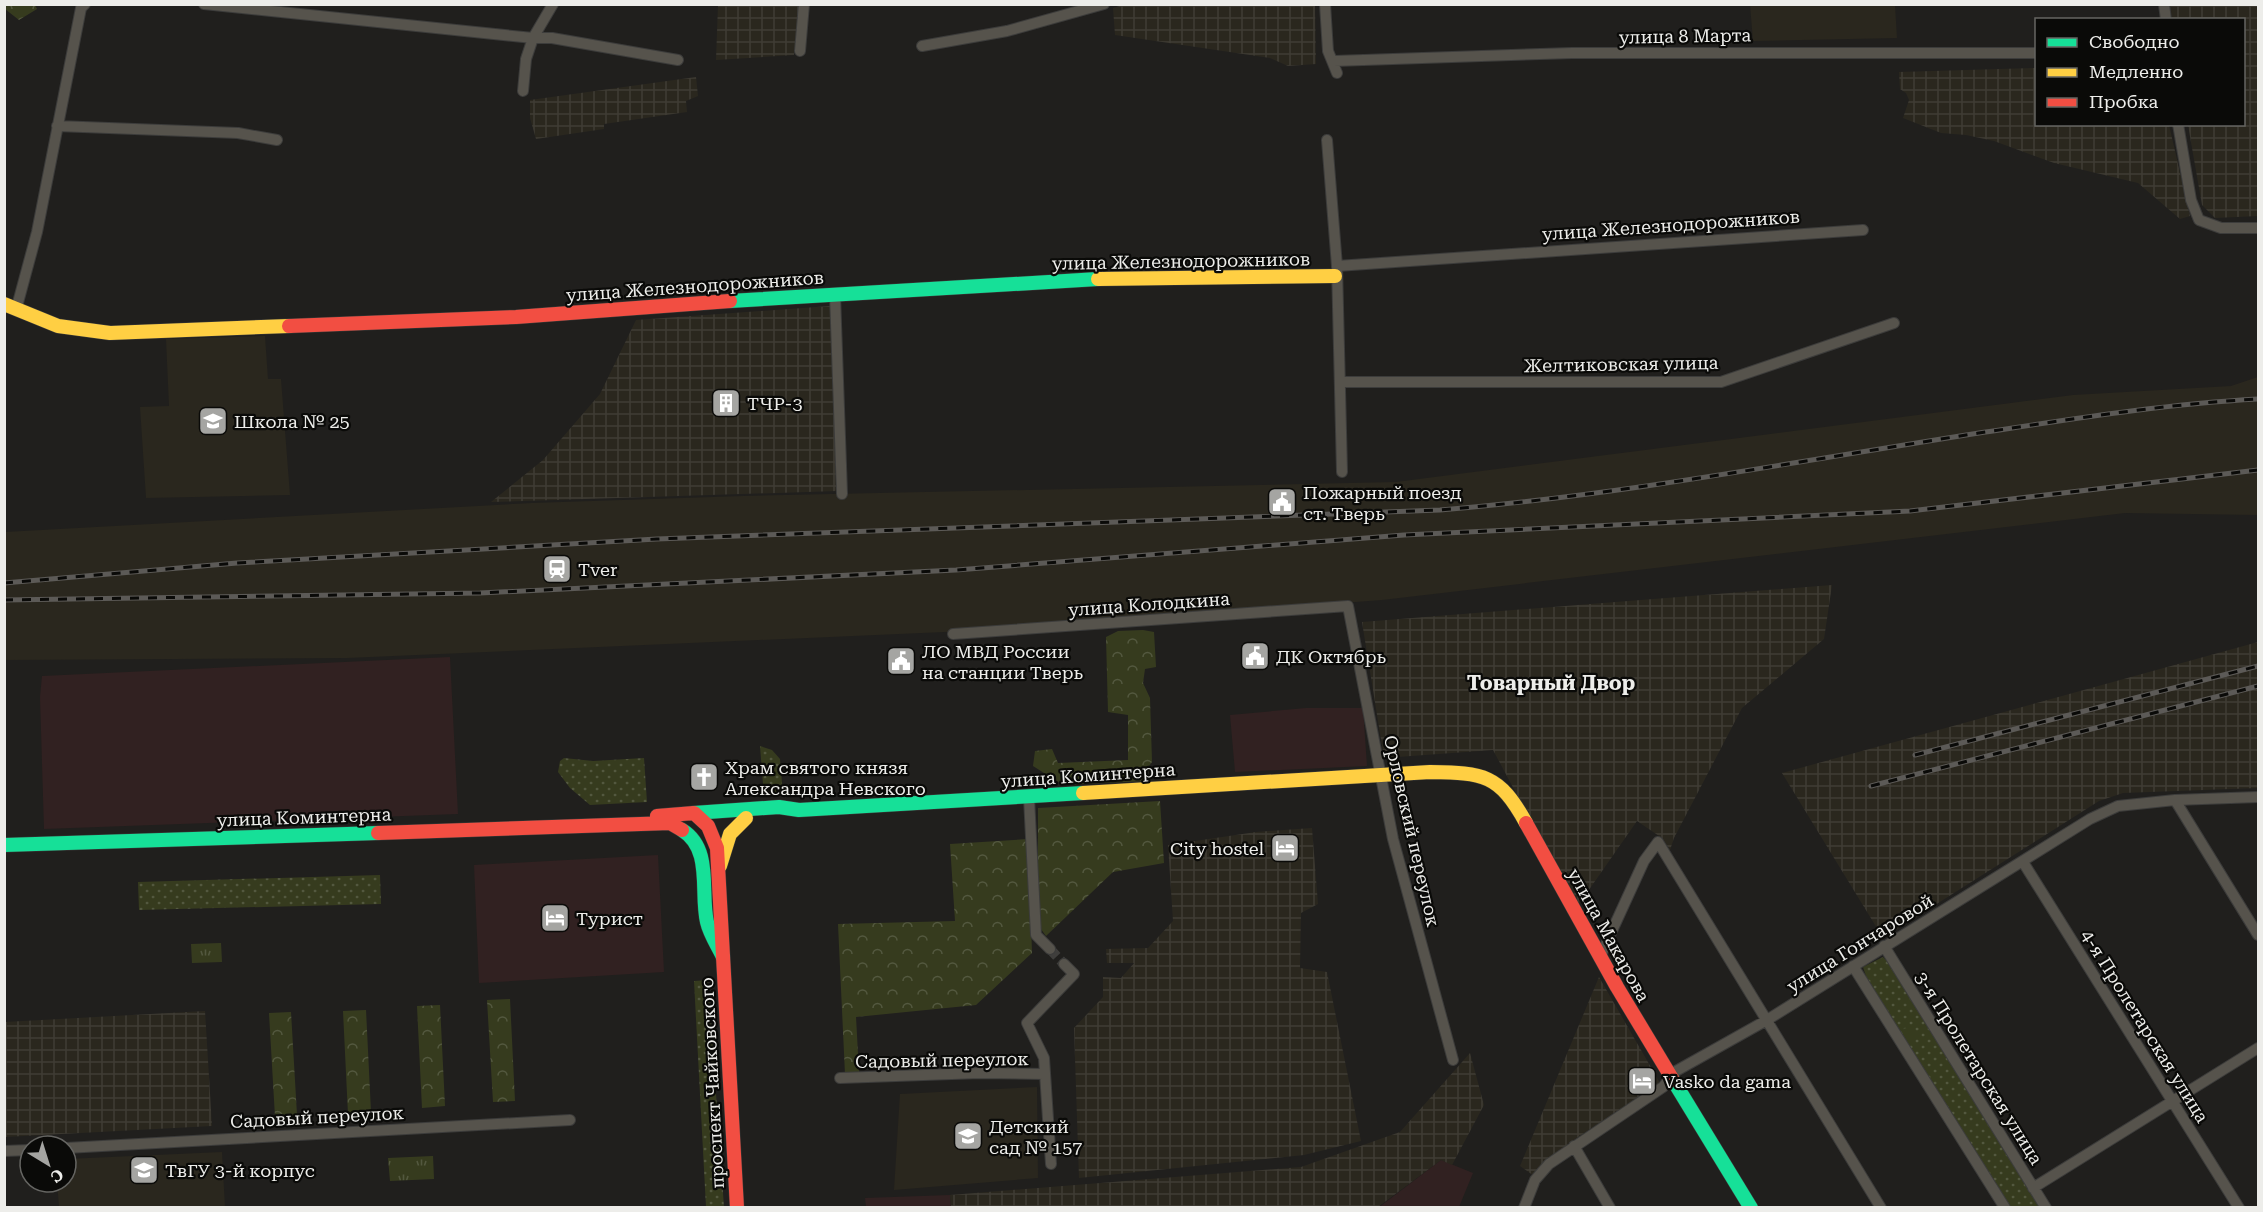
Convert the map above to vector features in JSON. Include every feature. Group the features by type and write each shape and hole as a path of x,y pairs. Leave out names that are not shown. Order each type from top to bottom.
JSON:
{"main road":[{"name":"улица Железнодорожников","path":"10,307 58,327 110,333 516,317 1076,279 1336,271"},
{"name":"улица Макарова","path":"1380,775 1430,772 1475,774 1502,786 1512,797 1600,957 1751,1208"},
{"name":"улица Коминтерна","path":"4,845 604,824 627,826 706,821 779,807 799,810 1029,798 1380,775"},
{"path":"706,821 741,814"},
{"path":"719,873 730,834 741,814"},
{"name":"улица Коминтерна","path":"604,824 625,818 706,821"},
{"name":"проспект Чайковского","path":"706,821 703,855 707,922 723,957"},
{"name":"проспект Чайковского","path":"706,821 717,848 737,1208"},
{"path":"670,823 690,836 703,855"}],"street":[{"path":"10,307 37,232 81,8 85,4"},
{"path":"204,4 533,38 552,38 678,60"},
{"path":"522,90 526,59 533,38 553,4"},
{"path":"800,51 804,4"},
{"path":"922,46 1007,31 1104,4"},
{"path":"1324,4 1328,51 1334,61 1337,74"},
{"name":"улица 8 Марта","path":"1334,61 1584,53 2035,53"},
{"path":"57,126 238,133 277,140"},
{"path":"2178,126 2191,200 2199,220 2221,228 2259,228"},
{"path":"1327,140 1336,271 1342,472"},
{"name":"улица Железнодорожников","path":"1336,271 1863,230"},
{"path":"835,295 842,494"},
{"name":"Желтиковская улица","path":"1340,382 1721,382 1893,323"},
{"name":"улица Колодкина","path":"953,634 1348,606"},
{"name":"Орловский переулок","path":"1348,606 1393,839 1454,1060"},
{"name":"улица Гончаровой","path":"1524,1208 1535,1180 1549,1164 1663,1088 1676,1071 1767,1020 2090,819 2118,806 2175,800 2259,797"},
{"path":"1029,798 1036,935 1050,950"},
{"path":"2175,800 2259,935"},
{"path":"1600,957 1644,861 1658,842 1881,1208"},
{"name":"4-я Пролетарская улица","path":"2023,862 2239,1208"},
{"name":"3-я Пролетарская улица","path":"1884,946 2046,1208"},
{"path":"1051,1164 1044,1058 1027,1023 1074,974 1064,964"},
{"path":"1853,966 2005,1208"},
{"path":"2033,1188 2259,1048"},
{"name":"Садовый переулок","path":"840,1078 980,1072 1044,1074"},
{"name":"Садовый переулок","path":"78,1147 570,1120"},
{"path":"1574,1146 1610,1208"}],"shaded area":[{"path":"1126,4 1315,5 1316,64 1288,66 1270,58 1115,35 1113,8"},
{"path":"718,5 799,5 794,55 716,60"},
{"path":"1750,5 1895,5 1897,38 1753,41"},
{"path":"2170,5 2258,5 2258,216 2215,218 2202,205 2188,126 2245,126 2245,18 2172,18"},
{"path":"2035,68 2035,126 2169,126 2190,216 2180,219 2138,183 2054,163 1994,141 1941,133 1903,118 1909,100 1906,93 1900,89 1899,72"},
{"path":"696,77 698,96 686,101 687,112 604,124 604,129 536,139 530,118 530,100"},
{"path":"830,306 837,491 491,502 543,460 600,394 636,320"},
{"name":"Школа № 25","path":"265,336 268,379 281,379 290,495 146,498 140,407 169,406 166,339"},
{"path":"2258,377 2258,515 2125,513 1382,600 990,630 347,658 5,660 5,532 532,503 743,496 1396,482 2073,395 2231,386"},
{"name":"Товарный Двор","path":"1832,585 1824,639 1742,708 1674,838 1670,850 1662,838 1637,821 1577,907 1493,750 1384,758 1362,622"},
{"path":"2258,642 2258,788 2123,793 2099,801 1883,938 1782,773"},
{"path":"450,657 458,814 44,829 40,697 42,676"},
{"path":"1306,708 1363,708 1367,766 1235,772 1230,715"},
{"path":"1312,828 1318,904 1301,913 1300,968 1327,972 1361,1141 1304,1155 1079,1178 1074,1028 1103,997 1103,977 1121,978 1134,963 1107,963 1106,949 1148,948 1173,921 1168,845 1256,832"},
{"path":"658,855 664,972 479,983 474,865"},
{"path":"1599,977 1660,1083 1569,1143 1534,1176 1520,1166"},
{"path":"205,1011 212,1126 18,1134 18,1136 5,1137 5,1022"},
{"path":"1470,1053 1484,1105 1452,1165 1441,1160 1378,1207 951,1207 950,1195 1301,1167 1400,1132"},
{"name":"Детский сад № 157","path":"1037,1087 1038,1178 894,1190 900,1094"},
{"name":"ТвГУ 3-й корпус","path":"222,1152 225,1207 59,1207 58,1194 78,1194 78,1158"},
{"path":"1441,1160 1473,1173 1459,1207 1378,1208"},
{"path":"950,1195 951,1207 866,1207 865,1198"}],"green space":[{"path":"4,5 35,5 37,9 19,20 5,9"},
{"path":"1118,631 1154,632 1156,667 1145,669 1143,683 1150,698 1152,762 1149,766 1147,781 1063,785 1033,766 1035,751 1052,749 1058,763 1128,760 1128,715 1108,712 1106,637"},
{"path":"760,746 772,750 780,759 783,795 764,797"},
{"path":"564,758 593,761 644,758 647,802 590,805 570,788 558,772 560,761"},
{"path":"1160,801 1164,863 1113,872 1046,936 1038,925 1038,808"},
{"path":"1028,839 1032,953 976,1005 856,1017 859,1072 845,1074 838,924 955,921 950,844"},
{"path":"380,875 381,904 139,910 138,882"},
{"path":"221,943 222,962 192,963 191,944"},
{"path":"1883,957 1898,972 2041,1207 2010,1207 1867,979 1863,967"},
{"path":"708,980 724,1207 706,1207 694,981"},
{"path":"510,999 515,1101 493,1102 487,1000"},
{"path":"440,1005 445,1106 422,1108 417,1006"},
{"path":"366,1010 371,1112 348,1114 343,1011"},
{"path":"291,1012 297,1115 275,1117 269,1013"},
{"path":"1904,1028 1910,1028 1914,1035 1910,1042 1904,1042 1900,1038 1900,1032"},
{"path":"433,1156 434,1179 390,1181 388,1158"}],"tunnel":[{"path":"1050,949 1064,964"}],"railway":[{"path":"4,583 237,563 657,539 1440,510 1575,496 2118,413 2188,404 2258,399"},
{"path":"4,600 480,593 956,570 1404,535 1910,511 2258,470"},
{"path":"1915,755 2258,666"},
{"path":"1871,786 2258,686"}],"traffic: fast":[{"path":"730,301 1098,279"},
{"path":"694,813 779,807 799,810 1083,793"},
{"path":"682,830 692,838 702,860 707,922 723,957"},
{"path":"4,845 378,833"},
{"path":"1673,1080 1751,1208"}],"traffic: slow":[{"path":"1098,279 1335,276"},
{"path":"4,304 58,326 110,333 289,326"},
{"path":"1083,793 1430,772 1464,774 1477,776 1498,786 1507,794 1526,823"},
{"path":"720,866 730,834 746,818"}],"traffic: jam":[{"path":"289,326 516,317 730,301"},
{"path":"657,816 694,813 708,826 717,848 737,1208"},
{"path":"378,833 670,823 682,830"},
{"path":"1526,823 1617,987 1673,1080"}],"place":[{"name":"ТЧР-3","path":"726,403"},
{"name":"Школа № 25","path":"213,421"},
{"name":"Пожарный поезд ст. Тверь","path":"1282,502"},
{"name":"Tver","path":"557,569"},
{"name":"ДК Октябрь","path":"1255,656"},
{"name":"ЛО МВД России на станции Тверь","path":"901,661"},
{"name":"Храм святого князя Александра Невского","path":"704,777"},
{"name":"City hostel","path":"1285,848"},
{"name":"Турист","path":"555,918"},
{"name":"Vasko da gama","path":"1642,1081"},
{"name":"Детский сад № 157","path":"968,1136"},
{"name":"ТвГУ 3-й корпус","path":"144,1170"}],"district":[{"name":"Товарный Двор","path":"1551,683"}]}
